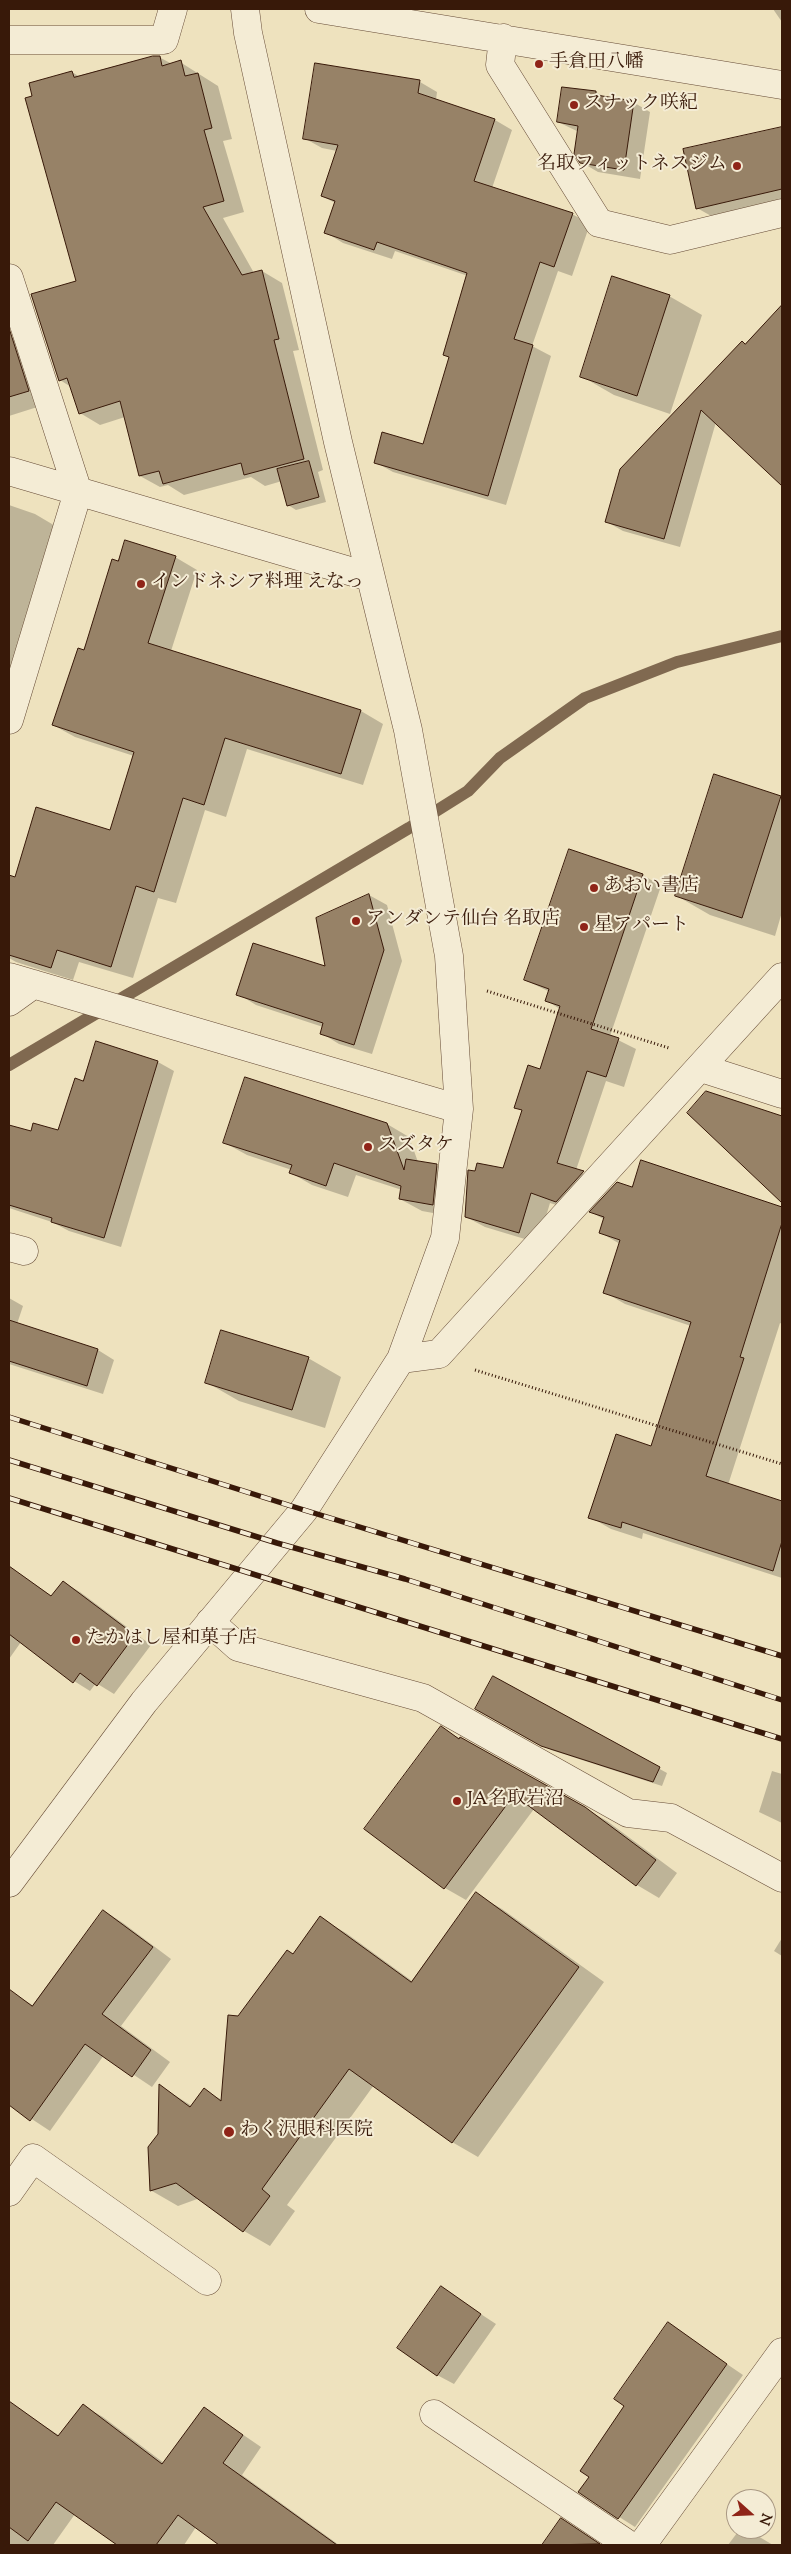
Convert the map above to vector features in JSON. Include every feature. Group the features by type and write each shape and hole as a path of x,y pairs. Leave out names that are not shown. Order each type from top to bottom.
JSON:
{"street":[{"path":"9,40 164,40 174,9"},
{"path":"9,1883 144,1702 304,1510 401,1359 445,1238 459,1109 449,956 408,730 370,577 248,33 245,9"},
{"path":"324,9 782,85"},
{"path":"503,38 500,66 599,223 670,240 782,213"},
{"path":"9,278 78,492 10,713"},
{"path":"9,471 370,577"},
{"path":"401,1359 439,1354 705,1064 782,977"},
{"path":"9,1002 21,981 459,1109"},
{"path":"705,1064 782,1094"},
{"path":"210,1622 238,1647 424,1698 628,1813 671,1818 782,1878"},
{"path":"9,2192 33,2158 206,2281"},
{"path":"642,2545 782,2352"},
{"path":"434,2414 629,2545"}],"path":[{"path":"486,990 705,1064"},
{"path":"439,1354 457,1364 782,1464"}],"building":[{"path":"153,56 160,56 162,66 181,60 185,76 198,73 212,128 204,130 224,201 203,207 242,275 262,270 279,339 274,340 304,459 244,475 241,463 163,484 159,471 139,476 120,401 79,414 67,378 59,381 31,294 76,281 25,98 32,96 29,83 72,71 74,77"},
{"path":"315,63 420,80 418,93 495,119 474,181 573,213 554,267 540,262 514,339 533,345 488,496 374,463 382,432 423,444 449,357 443,355 467,273 377,242 374,250 324,233 335,201 321,196 338,145 303,139"},
{"path":"562,87 596,91 596,95 634,101 624,170 580,163 574,154 578,126 557,122"},
{"path":"782,127 782,189 696,209 683,149"},
{"path":"612,276 670,295 637,396 580,377"},
{"path":"782,305 782,486 701,410 664,539 605,522 620,469 742,341 745,344"},
{"path":"9,328 29,391 9,397"},
{"path":"309,461 319,497 287,506 277,469"},
{"path":"125,540 176,556 148,643 361,710 341,774 225,738 204,805 183,798 154,892 136,886 111,967 57,950 51,968 9,955 9,875 15,877 36,807 110,830 134,752 52,725 78,648 84,650 112,559 118,561"},
{"path":"714,774 781,796 742,918 675,896"},
{"path":"569,849 643,874 591,1029 619,1038 606,1077 587,1071 557,1163 584,1171 556,1202 531,1193 519,1233 465,1217 468,1170 475,1171 477,1163 503,1168 522,1110 514,1108 528,1065 540,1069 560,1006 545,1001 549,989 524,980"},
{"path":"369,894 384,950 354,1045 320,1034 323,1023 236,995 253,943 325,966 316,918"},
{"path":"96,1041 158,1061 104,1238 51,1222 52,1218 9,1205 9,1125 31,1131 33,1123 58,1130 75,1078 83,1081"},
{"path":"245,1077 387,1123 404,1170 406,1159 437,1164 433,1205 399,1199 401,1186 334,1163 326,1186 289,1173 292,1165 223,1143"},
{"path":"706,1091 782,1116 782,1203 687,1113"},
{"path":"641,1160 782,1207 782,1223 740,1357 744,1358 706,1476 782,1501 782,1541 773,1571 622,1522 621,1528 588,1518 616,1434 651,1446 691,1322 603,1293 620,1240 599,1233 604,1217 589,1212 617,1182 632,1187"},
{"path":"9,1320 98,1349 87,1386 9,1361"},
{"path":"221,1330 309,1357 292,1410 205,1383"},
{"path":"9,1566 51,1596 63,1581 135,1635 97,1686 80,1673 73,1683 9,1634"},
{"path":"493,1676 660,1767 653,1782 541,1746 475,1709"},
{"path":"441,1726 459,1739 460,1737 585,1807 656,1860 636,1886 514,1795 444,1889 364,1829"},
{"path":"476,1892 579,1967 452,2143 349,2069 262,2189 270,2196 243,2232 176,2183 150,2191 148,2147 158,2134 159,2084 190,2107 204,2088 221,2101 228,2015 238,2016 287,1950 293,1954 320,1916 411,1982"},
{"path":"103,1910 153,1947 102,2014 151,2050 132,2077 85,2044 30,2121 9,2105 9,1989 32,2006"},
{"path":"441,2286 481,2314 437,2376 397,2348"},
{"path":"668,2322 727,2364 618,2519 578,2492 589,2477 580,2471 624,2406 614,2399"},
{"path":"9,2401 58,2436 83,2404 162,2464 204,2407 243,2435 223,2463 337,2545 219,2545 178,2515 156,2545 117,2545 56,2502 28,2541 9,2527"},
{"path":"561,2518 600,2544 542,2545"}],"waterway":[{"path":"9,1065 409,828 468,791 500,758 585,698 677,662 782,636"}],"railway":[{"path":"9,1417 304,1510 782,1656"},
{"path":"9,1460 277,1543 405,1579 782,1700"},
{"path":"9,1498 782,1739"}],"place":[{"name":"手倉田八幡","path":"539,64"},
{"name":"スナック咲紀","path":"574,105"},
{"name":"名取フィットネスジム","path":"737,166"},
{"name":"インドネシア料理 えなっ","path":"141,584"},
{"name":"あおい書店","path":"594,888"},
{"name":"アンダンテ仙台 名取店","path":"356,921"},
{"name":"星アパート","path":"584,927"},
{"name":"スズタケ","path":"368,1147"},
{"name":"たかはし屋和菓子店","path":"76,1640"},
{"name":"JA名取岩沼","path":"457,1801"},
{"name":"わく沢眼科医院","path":"229,2132"}]}
